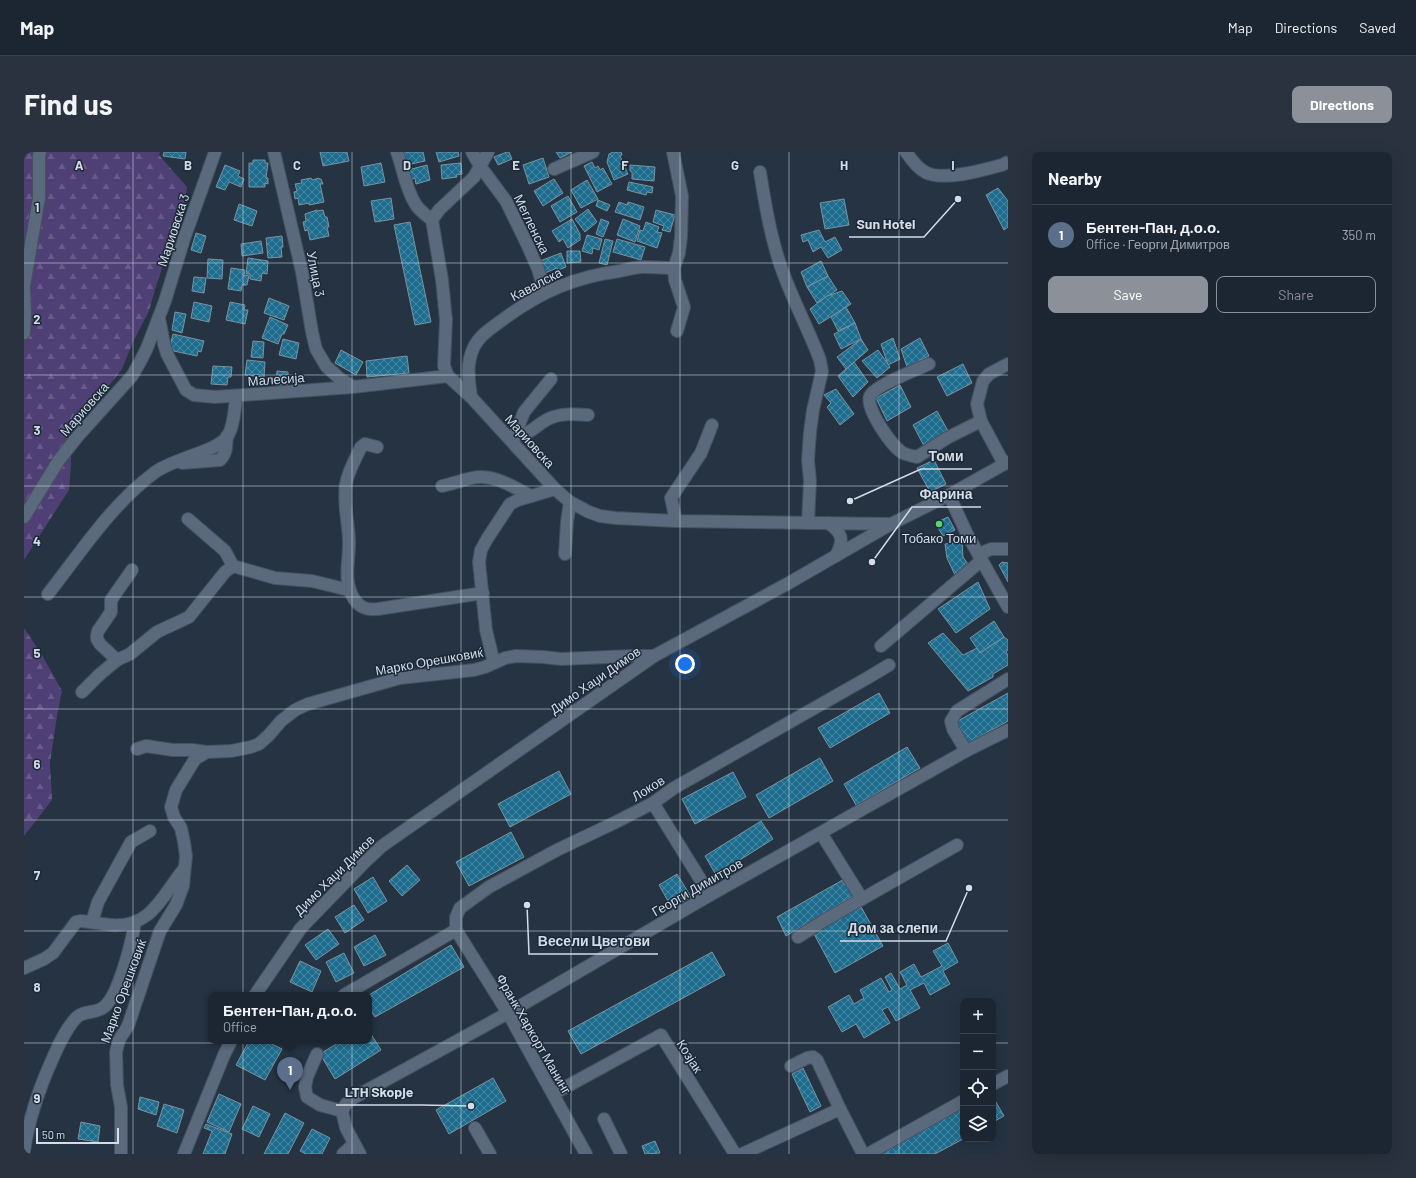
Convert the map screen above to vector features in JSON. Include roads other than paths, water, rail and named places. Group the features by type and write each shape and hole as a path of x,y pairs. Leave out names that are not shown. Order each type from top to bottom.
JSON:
{"street":[{"path":"24,333 24,286 39,198 40,152"},
{"name":"Мариовска 3","path":"159,316 184,239 215,152"},
{"name":"Улица 3","path":"274,152 302,272 316,349 326,366 339,378 353,387"},
{"path":"397,152 408,188 416,205 432,220 442,280 446,320 444,366 448,376"},
{"name":"Мегленска","path":"472,152 480,166 506,201 528,244 538,269 545,293"},
{"path":"432,220 439,210 474,177 488,152"},
{"path":"554,169 593,152"},
{"path":"673,152 682,196 681,237 679,253 674,268 675,280 684,307 677,331"},
{"path":"906,152 912,161 926,173 938,176 960,175 1002,165 1008,162"},
{"path":"760,172 767,214 781,265 820,360 822,371 813,410 810,432 808,460 810,481 808,522"},
{"name":"Кавалска","path":"471,397 468,376 472,350 484,333 512,313 545,293 573,281 595,274 643,267 674,268"},
{"name":"Малесија","path":"159,316 167,354 186,390 194,395 215,397 236,396 353,387 448,376"},
{"name":"Мариовска","path":"24,517 59,460 82,431 132,376 147,348 159,316"},
{"path":"929,364 889,382 873,391 870,396 870,406 890,440 901,452 908,455 918,456 947,438 981,421"},
{"path":"1006,463 981,421 977,404 983,380 989,374 1008,364"},
{"name":"Мариовска","path":"448,376 513,438 555,488 570,502 584,510 600,516 676,521 891,524"},
{"path":"513,438 524,412 551,379"},
{"path":"48,594 109,514 128,494 155,471 167,464 216,445 227,436 234,413 236,396"},
{"path":"513,438 534,429 548,419 568,414 588,415"},
{"path":"676,521 671,498 701,453 712,426"},
{"path":"377,447 365,444 361,447 346,481 346,518 349,539 347,579 349,590 356,602 366,609 378,609 483,593"},
{"name":"Димо Хаџи Димов","path":"258,992 301,928 382,846 654,656 891,524 949,495 1006,463"},
{"path":"442,486 473,477 490,477 505,482 531,496"},
{"name":"Марко Орешковиќ","path":"494,663 486,630 479,562 481,550 510,504 555,488"},
{"path":"949,495 967,534 1008,607"},
{"path":"565,554 570,502"},
{"path":"188,519 225,551 233,566 275,578 312,582 349,590"},
{"path":"828,523 838,530 841,538 841,546 836,556"},
{"path":"881,646 980,557 991,549 1008,549"},
{"path":"82,692 117,660 130,654 157,632 189,617 225,572 233,566"},
{"path":"117,660 100,644 97,639 97,635 98,631 111,612 111,600 132,570"},
{"name":"Марко Орешковиќ","path":"121,1154 121,1107 117,1085 116,1052 119,1040 128,1026 160,931 176,905 183,886 186,856 181,828 174,817 171,807 176,790 195,759 207,752 231,751 259,744 281,721 295,710 308,704 400,678 474,670 516,656 561,659 654,656"},
{"name":"Локов","path":"456,930 456,917 460,908 489,887 557,850 653,803 674,788 889,665"},
{"path":"966,750 953,729 952,721 957,711 1008,679"},
{"name":"Георги Димитров","path":"342,1111 346,1104 353,1098 508,1013 710,895 966,750 1008,730"},
{"path":"137,749 146,746 173,750 207,752"},
{"path":"653,803 710,895"},
{"path":"92,922 98,902 131,842 150,831"},
{"path":"821,833 862,899"},
{"path":"798,937 958,845"},
{"name":"Марко Орешковиќ","path":"24,968 53,953 76,922 80,920 112,925 135,922 146,916 161,902 185,868"},
{"path":"24,1151 30,1117 37,1095 55,1052 67,1030 77,1016 86,1012 102,1009 107,1005 116,989 132,939 135,922"},
{"path":"349,992 456,930"},
{"name":"Франк Харкорт Манинг","path":"456,930 508,1013 586,1154"},
{"name":"Козјак","path":"553,1094 661,1035 735,1154"},
{"path":"184,1154 229,1044"},
{"path":"317,1054 306,1082 305,1087 307,1097 320,1105 342,1111 346,1128 357,1149 343,1154"},
{"path":"791,1066 807,1058 813,1057 817,1060 863,1154"},
{"path":"996,1082 1008,1076"},
{"path":"868,1154 960,1103"},
{"path":"742,1154 840,1109"},
{"path":"604,1119 621,1154"},
{"path":"475,1128 490,1154"}],"place":[{"name":"Sun Hotel","path":"958,199"},
{"name":"Томи","path":"850,501"},
{"name":"Тобако Томи","path":"939,524"},
{"name":"Фарина","path":"872,562"},
{"name":"Дом за слепи","path":"969,888"},
{"name":"Весели Цветови","path":"527,905"},
{"name":"Бентен-Пан, д.о.о.","path":"290,1090"},
{"name":"LTH Skopje","path":"471,1106"}]}
